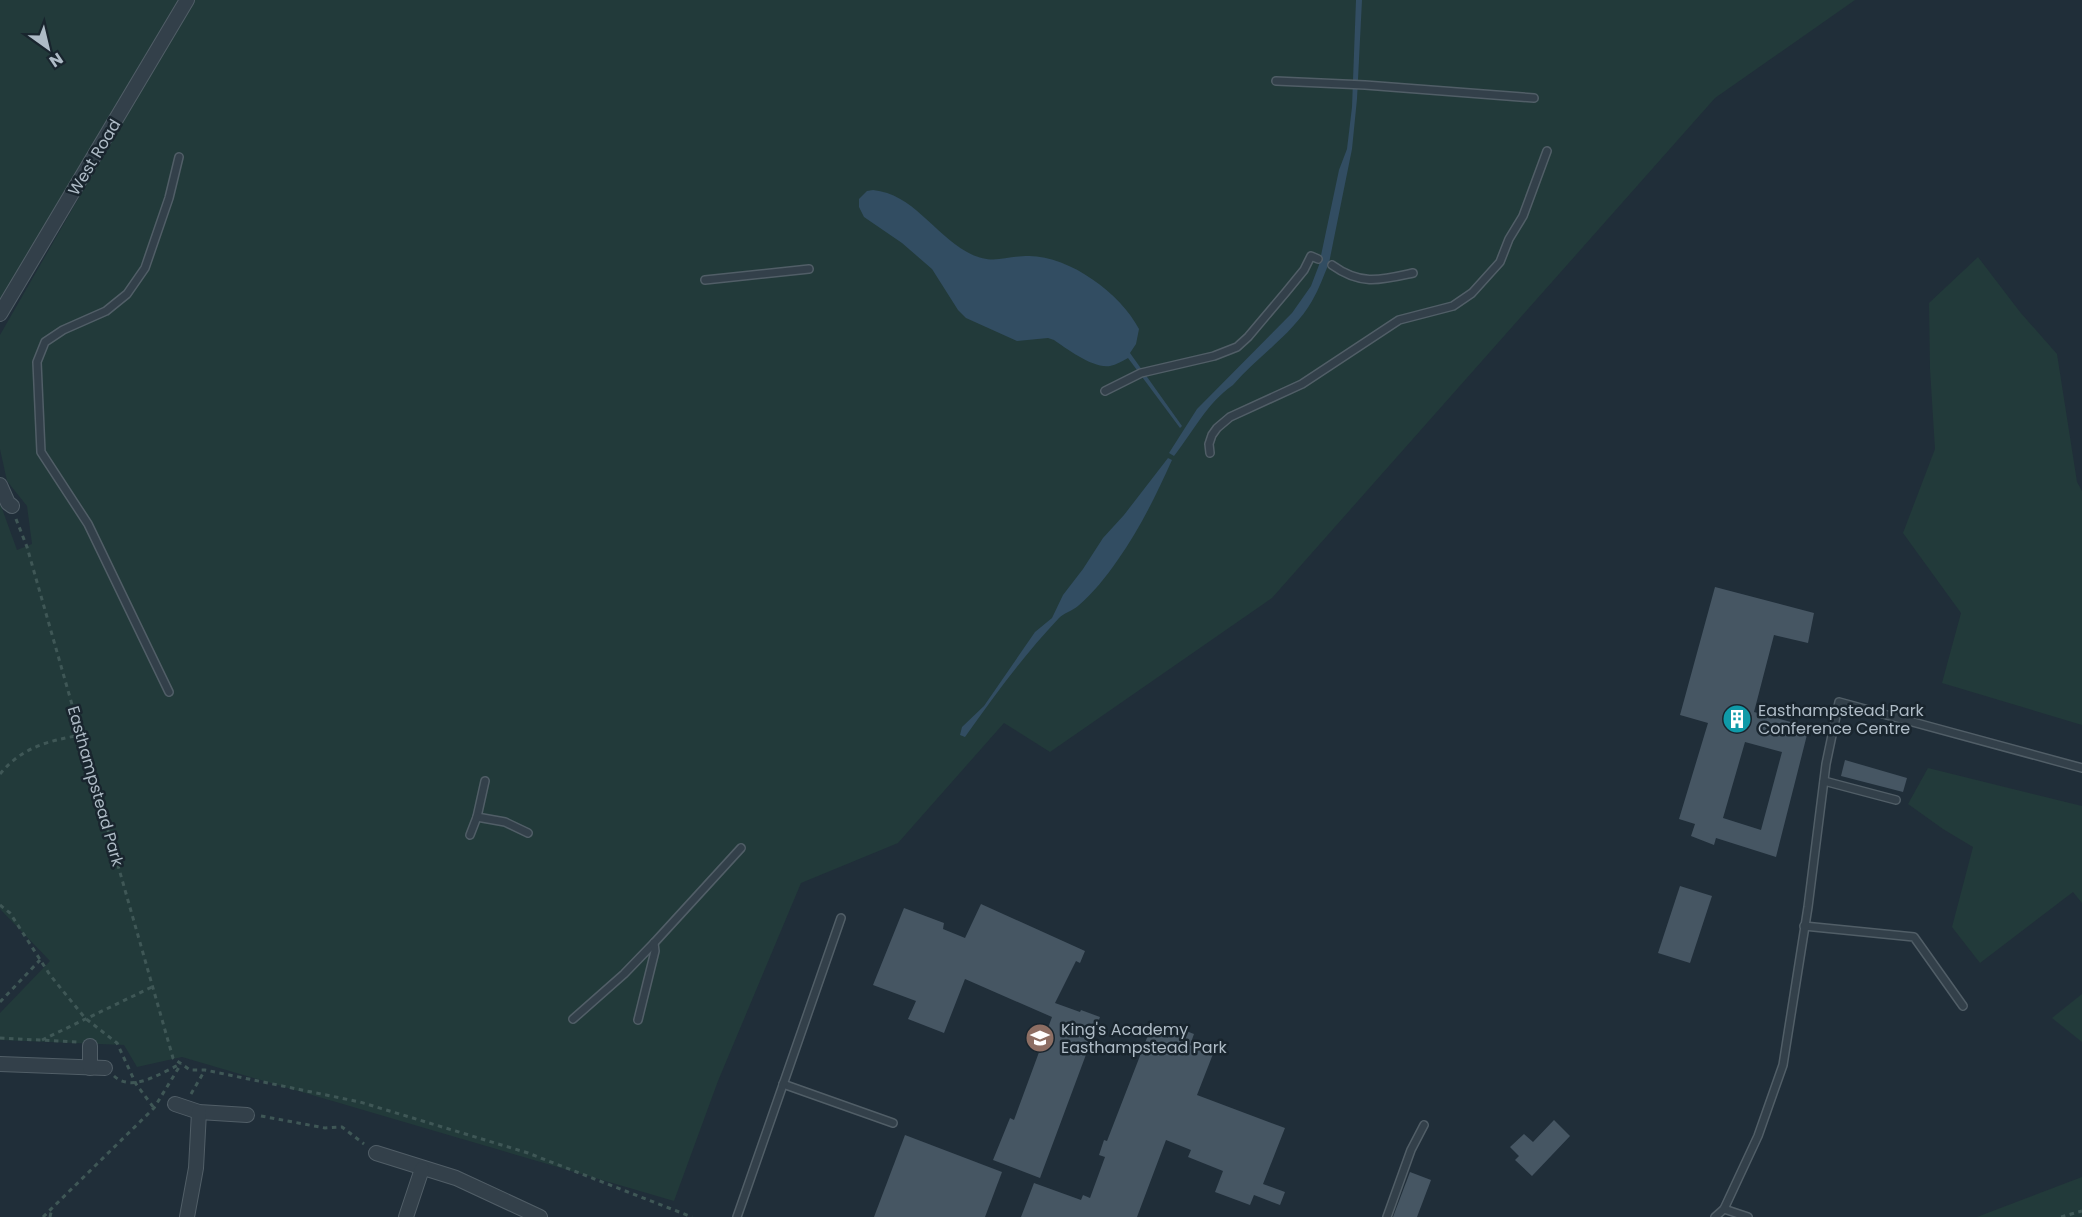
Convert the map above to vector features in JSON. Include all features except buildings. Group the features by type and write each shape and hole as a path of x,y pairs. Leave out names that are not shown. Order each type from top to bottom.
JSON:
{"street":[{"name":"West Road","path":"0,314 187,0"},
{"path":"0,485 8,503 12,506"},
{"path":"85,1044 90,1068"},
{"path":"0,1064 105,1068"},
{"path":"179,1105 199,1112 247,1115"},
{"path":"188,1217 196,1168 199,1112"},
{"path":"376,1153 456,1179 540,1217"},
{"path":"406,1217 422,1168"}],"lane":[{"path":"1276,81 1365,85 1534,98"},
{"path":"1210,453 1209,444 1212,435 1216,428 1230,417 1302,384 1399,320 1453,306 1472,293 1500,262 1509,239 1523,216 1547,151"},
{"path":"169,692 88,524 41,452 37,362 45,342 63,330 106,311 133,286 145,268 169,198 179,157"},
{"path":"1105,391 1141,373 1214,356 1237,346 1248,337 1286,292 1304,270 1311,256 1318,259"},
{"path":"1332,265 1344,273 1363,280 1380,280 1413,273"},
{"path":"705,280 809,269"},
{"path":"1715,1217 1724,1209 1758,1136 1783,1065 1808,907 1824,781 1839,702 2082,768"},
{"path":"470,835 477,817 485,781"},
{"path":"1824,781 1896,800"},
{"path":"477,817 506,822 528,833"},
{"path":"573,1019 624,974 741,848"},
{"path":"737,1217 841,918"},
{"path":"1804,926 1914,937 1964,1006"},
{"path":"638,1020 655,951 654,943"},
{"path":"783,1084 893,1123"},
{"path":"1387,1217 1411,1150 1424,1125"},
{"path":"1724,1209 1748,1217"}],"path":[{"name":"Easthampstead Park","path":"12,506 27,547 173,1058 181,1064"},
{"path":"0,774 23,752 46,743 81,735"},
{"path":"0,905 10,913 40,960 85,1018 117,1043 136,1084 154,1108"},
{"path":"0,1002 40,960"},
{"path":"42,1040 154,986"},
{"path":"0,1038 85,1044"},
{"path":"108,1043 117,1043"},
{"path":"181,1064 190,1070 205,1070 360,1102 528,1153 692,1217"},
{"path":"105,1068 119,1081 136,1084 181,1064"},
{"path":"43,1217 154,1108 181,1064"},
{"path":"179,1105 205,1070"},
{"path":"247,1115 266,1116 325,1128 342,1127 376,1153"},
{"path":"50,1217 53,1206"},
{"path":"2061,1217 2082,1211"}],"green space":[{"path":"0,0 178,0 0,302"},
{"path":"195,0 1855,0 1715,98 1272,598 1050,752 1004,723 898,843 801,883 718,1081 674,1201 182,1057 137,1067 124,1045 0,1040 0,1013 50,961 0,909 0,503 17,550 32,544 27,506 7,481 0,449 0,335"},
{"path":"1978,257 2020,312 2057,354 2077,482 2082,491 2082,725 1942,683 1961,613 1903,533 1935,449 1929,303"},
{"path":"1928,768 2082,806 2082,903 2073,892 1980,963 1952,927 1973,847 1908,804"},
{"path":"2082,994 2082,1042 2052,1018"},
{"path":"2082,1177 2082,1217 1977,1217"}],"water":[{"path":"1356,0 1362,0 1352,149 1329,263 1317,292 1304,313 1233,385 1215,400 1174,456 1169,453 1197,409 1292,313 1311,286 1319,265 1339,170 1347,149 1352,107"},
{"path":"867,191 887,193 911,206 955,244 976,256 984,259 1020,256 1045,258 1061,262 1093,279 1120,303 1139,329 1136,344 1130,353 1182,426 1180,428 1128,358 1117,364 1104,366 1081,358 1054,340 1048,338 1017,341 966,318 958,310 932,269 902,243 864,217 859,207 859,199"},
{"path":"1168,458 1172,460 1147,512 1108,573 1084,601 1061,616 1046,632 965,737 960,735 962,727 984,706 1035,632 1052,618 1063,595 1103,538"}],"place":[{"name":"Easthampstead Park Conference Centre","path":"1737,719"},
{"name":"King's Academy Easthampstead Park","path":"1040,1038"}]}
